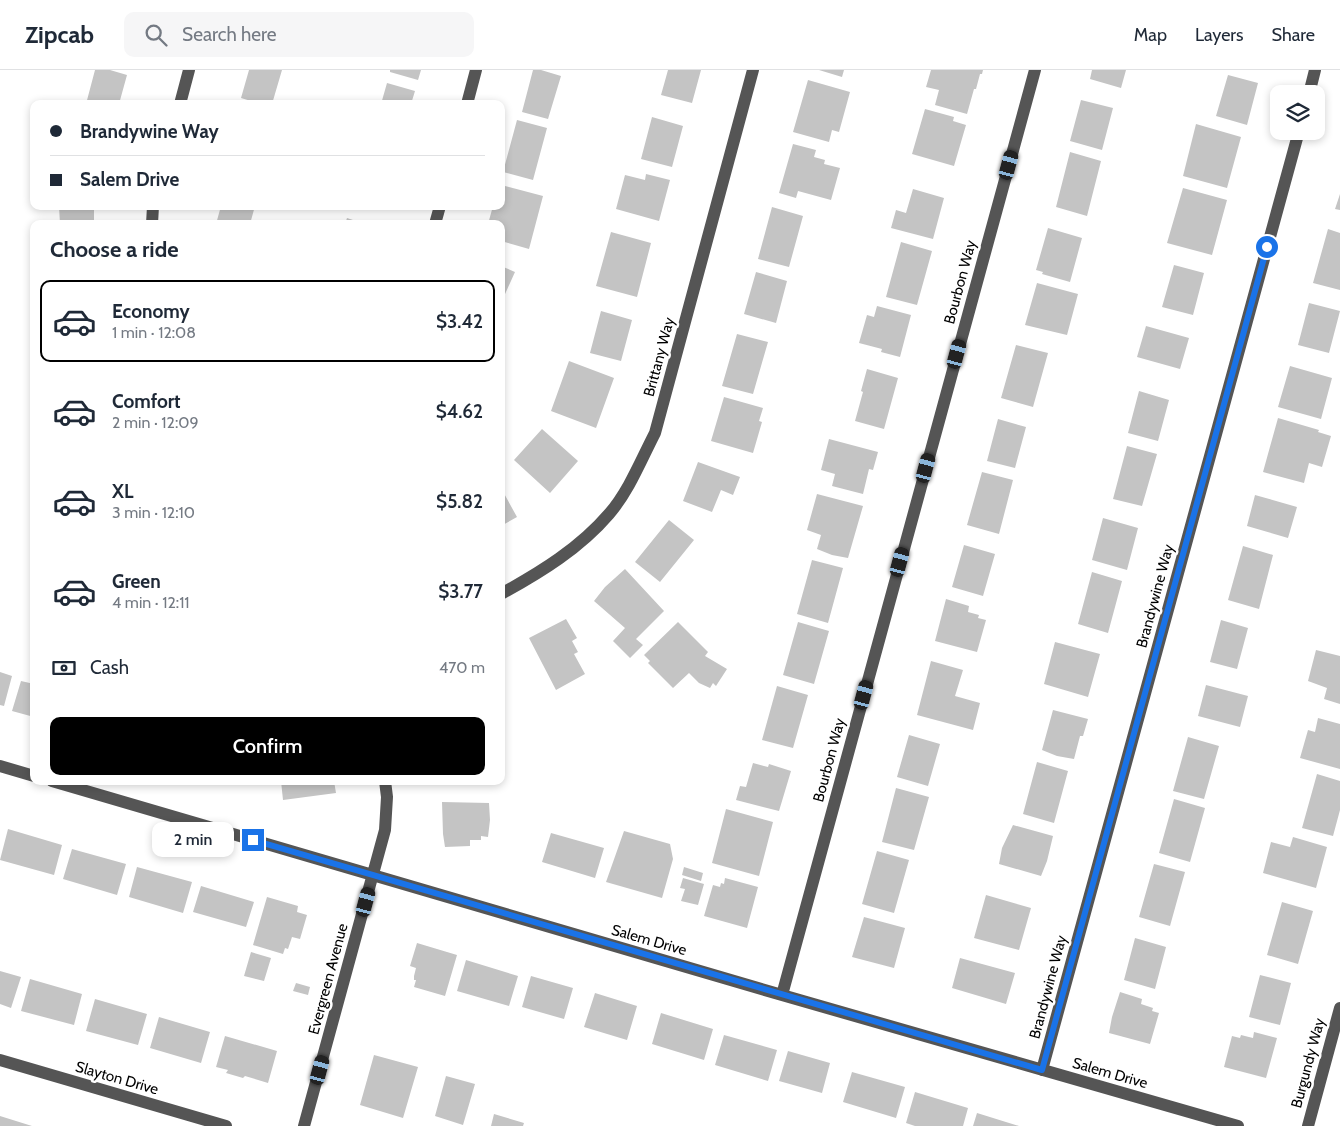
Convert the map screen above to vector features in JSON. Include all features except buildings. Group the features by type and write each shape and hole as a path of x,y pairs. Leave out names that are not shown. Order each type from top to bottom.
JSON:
{"street":[{"path":"181,100 189,70"},
{"path":"468,100 476,70"},
{"name":"Brittany Way","path":"505,592 527,580 571,550 610,513 632,480 655,433 753,70"},
{"name":"Bourbon Way","path":"782,995 1035,70"},
{"path":"1311,85 1315,70"},
{"name":"Brandywine Way","path":"1042,1070 1297,140"},
{"path":"0,766 30,775"},
{"name":"Salem Drive","path":"66,785 782,995 1238,1126"},
{"name":"Evergreen Avenue","path":"304,1126 385,830 387,797 386,785"},
{"name":"Burgundy Way","path":"1308,1126 1340,1008"},
{"name":"Slayton Drive","path":"0,1060 226,1126"}],"route":[{"path":"253,840 1042,1070 1267,247"}]}
